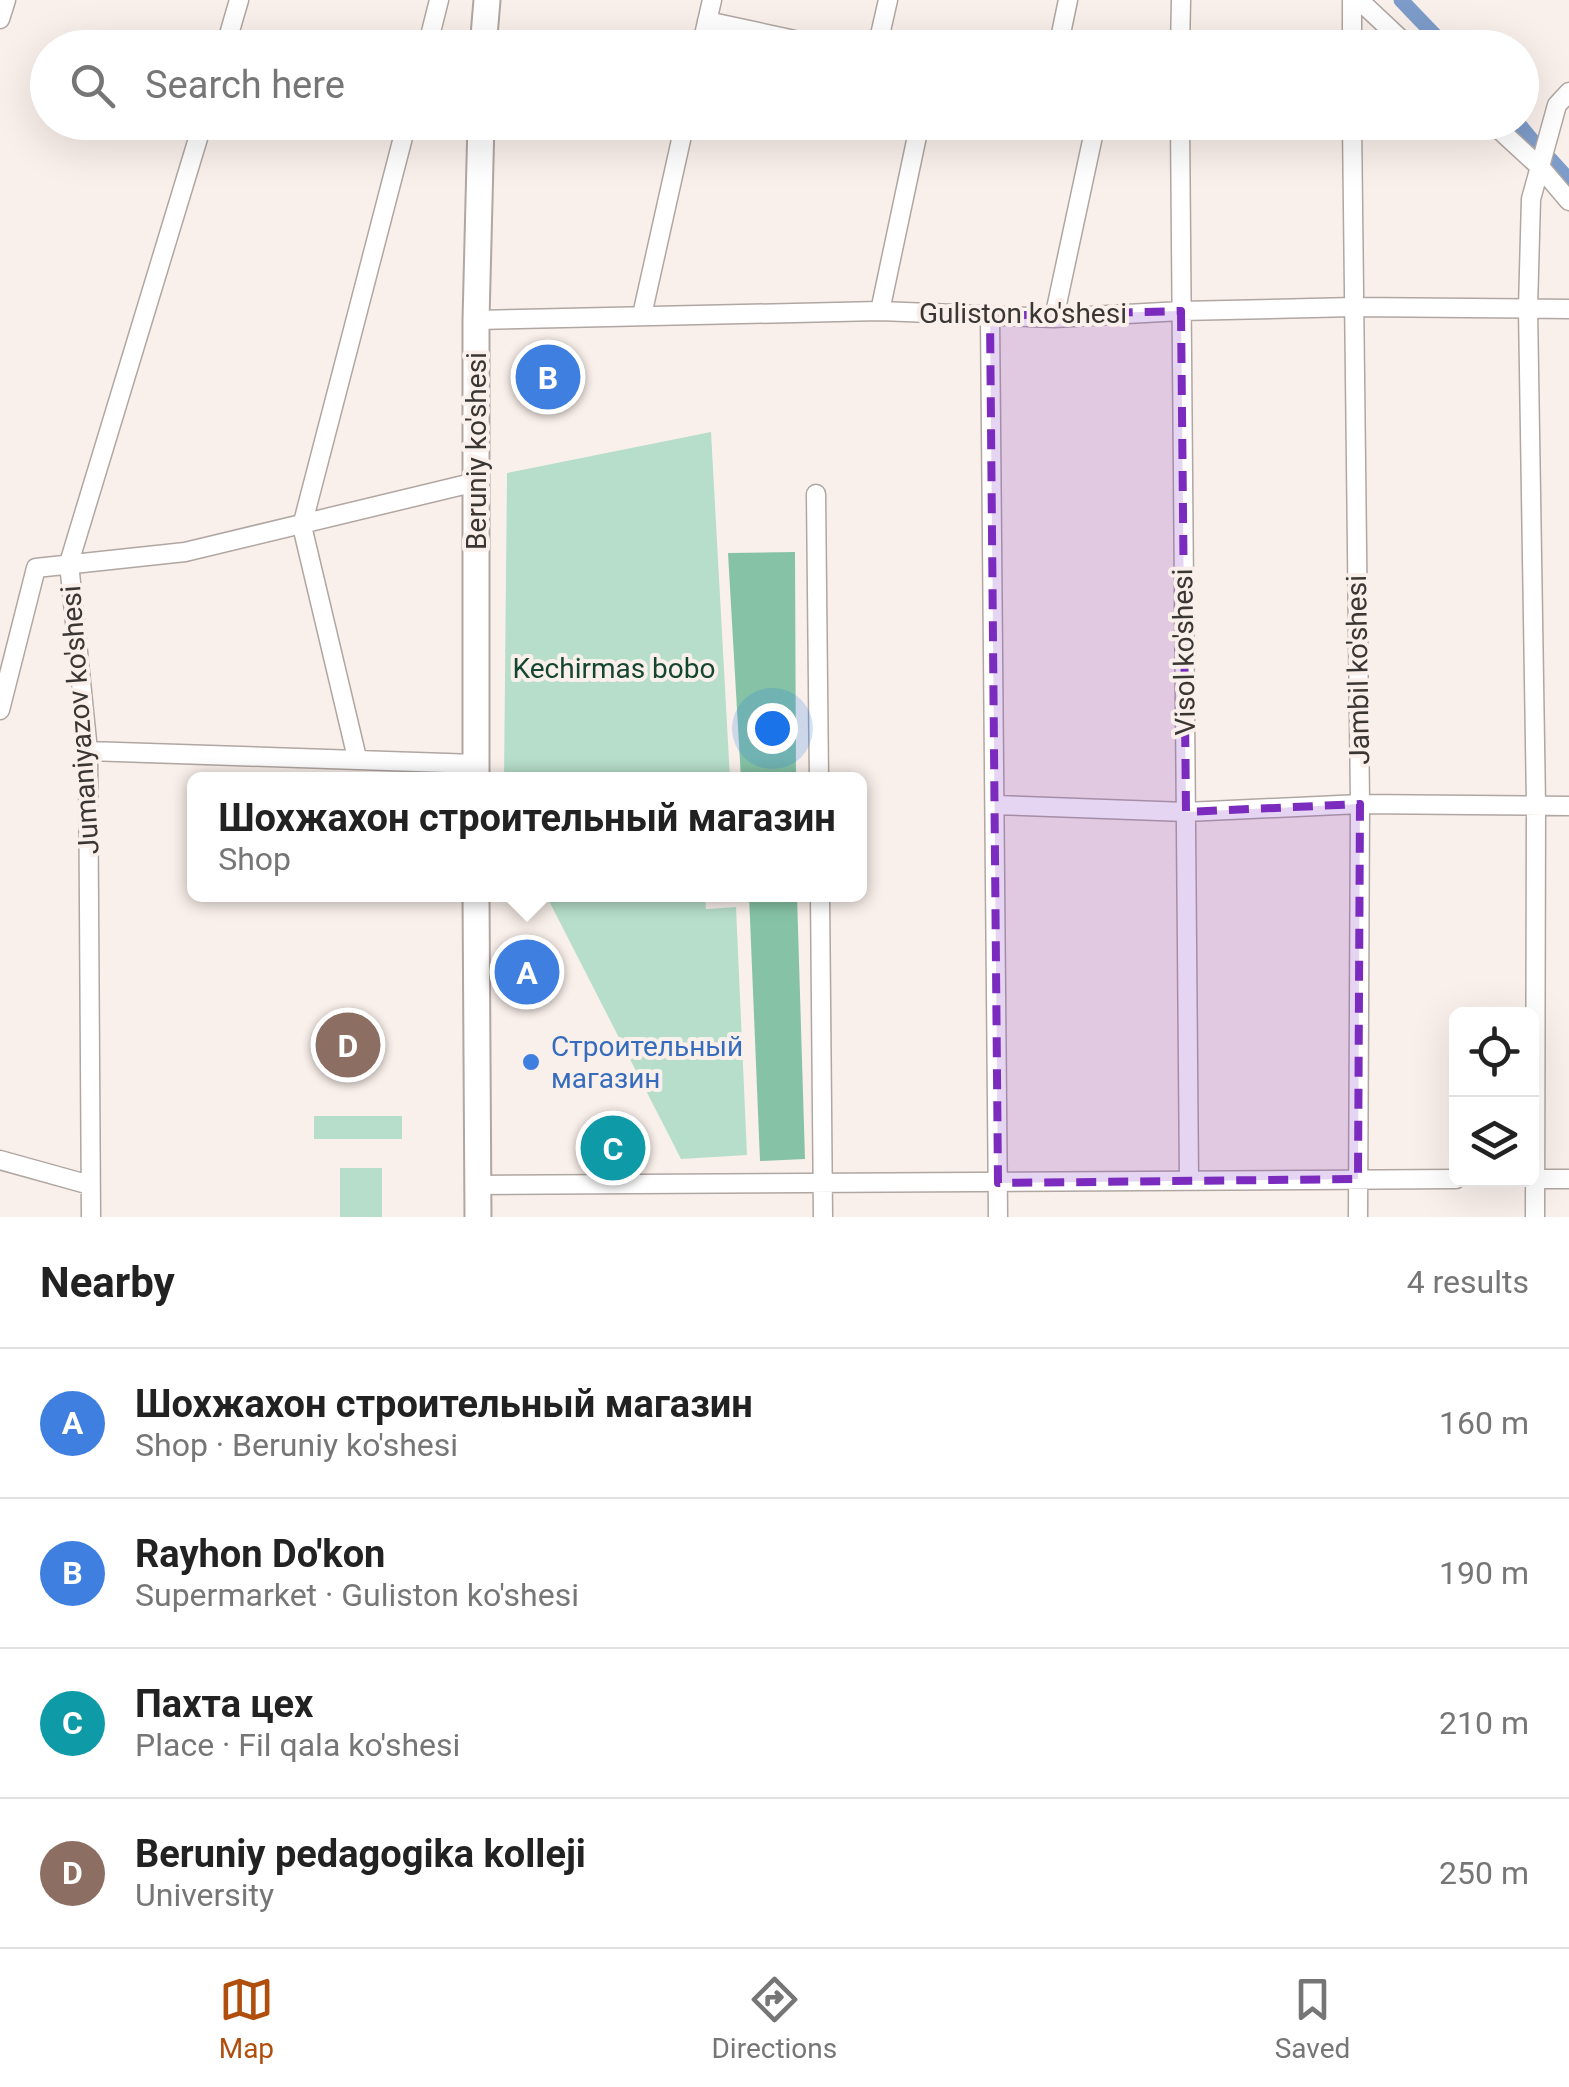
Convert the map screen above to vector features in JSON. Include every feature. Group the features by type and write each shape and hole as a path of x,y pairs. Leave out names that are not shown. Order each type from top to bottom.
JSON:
{"main road":[{"path":"485,30 487,0"},
{"name":"Beruniy ko'shesi","path":"476,772 480,140"},
{"path":"476,902 478,1217"}],"street":[{"path":"0,19 6,0"},
{"path":"230,30 239,0"},
{"path":"432,30 439,0"},
{"path":"705,30 712,0"},
{"path":"881,30 888,0"},
{"path":"1062,30 1068,0"},
{"path":"1180,30 1181,0"},
{"path":"1353,30 1355,0"},
{"path":"1355,0 1389,30"},
{"path":"707,21 749,30"},
{"path":"1534,1097 1536,805 1528,308 1531,199 1556,104 1569,92"},
{"name":"Jumaniyazov ko'shesi","path":"91,1217 88,750 69,562 197,140"},
{"path":"357,758 302,526 402,140"},
{"path":"642,315 681,140"},
{"path":"880,311 916,140"},
{"path":"1054,318 1092,140"},
{"name":"Visol ko'shesi","path":"1180,140 1188,1181"},
{"name":"Jambil ko'shesi","path":"1352,140 1360,804 1358,1217"},
{"path":"1511,140 1569,201"},
{"name":"Guliston ko'shesi","path":"476,320 880,311 1054,318 1354,307 1569,309"},
{"path":"990,316 998,1217"},
{"path":"0,710 36,568 185,552 476,482"},
{"path":"816,494 818,772"},
{"path":"88,750 357,758 476,772"},
{"path":"996,806 1186,812 1360,804 1569,806"},
{"path":"820,902 823,1217"},
{"path":"0,1160 90,1184"},
{"path":"478,1185 1449,1179"},
{"path":"1539,1180 1569,1180"},
{"path":"1534,1187 1536,1217"}],"highlighted area":[{"path":"1181,311 1186,812 1360,804 1358,1179 998,1183 990,316"}],"green space":[{"name":"Kechirmas bobo","path":"711,432 730,772 504,772 507,473"},
{"path":"795,552 796,772 741,772 728,553"},
{"path":"550,902 706,902 706,909 736,907 747,1155 681,1159"},
{"path":"749,902 797,902 805,1159 760,1161"},
{"path":"314,1116 402,1116 402,1139 314,1139"},
{"path":"340,1168 382,1168 382,1217 340,1217"}],"waterway":[{"path":"1401,0 1430,30"},
{"path":"1532,140 1536,145"},
{"path":"1550,159 1569,180"}],"place":[{"name":"Rayhon Do'kon","path":"548,377"},
{"name":"Шохжахон строительный магазин","path":"527,972"},
{"name":"Beruniy pedagogika kolleji","path":"348,1045"},
{"name":"Строительный магазин","path":"531,1062"},
{"name":"Пахта цех","path":"613,1148"}]}
